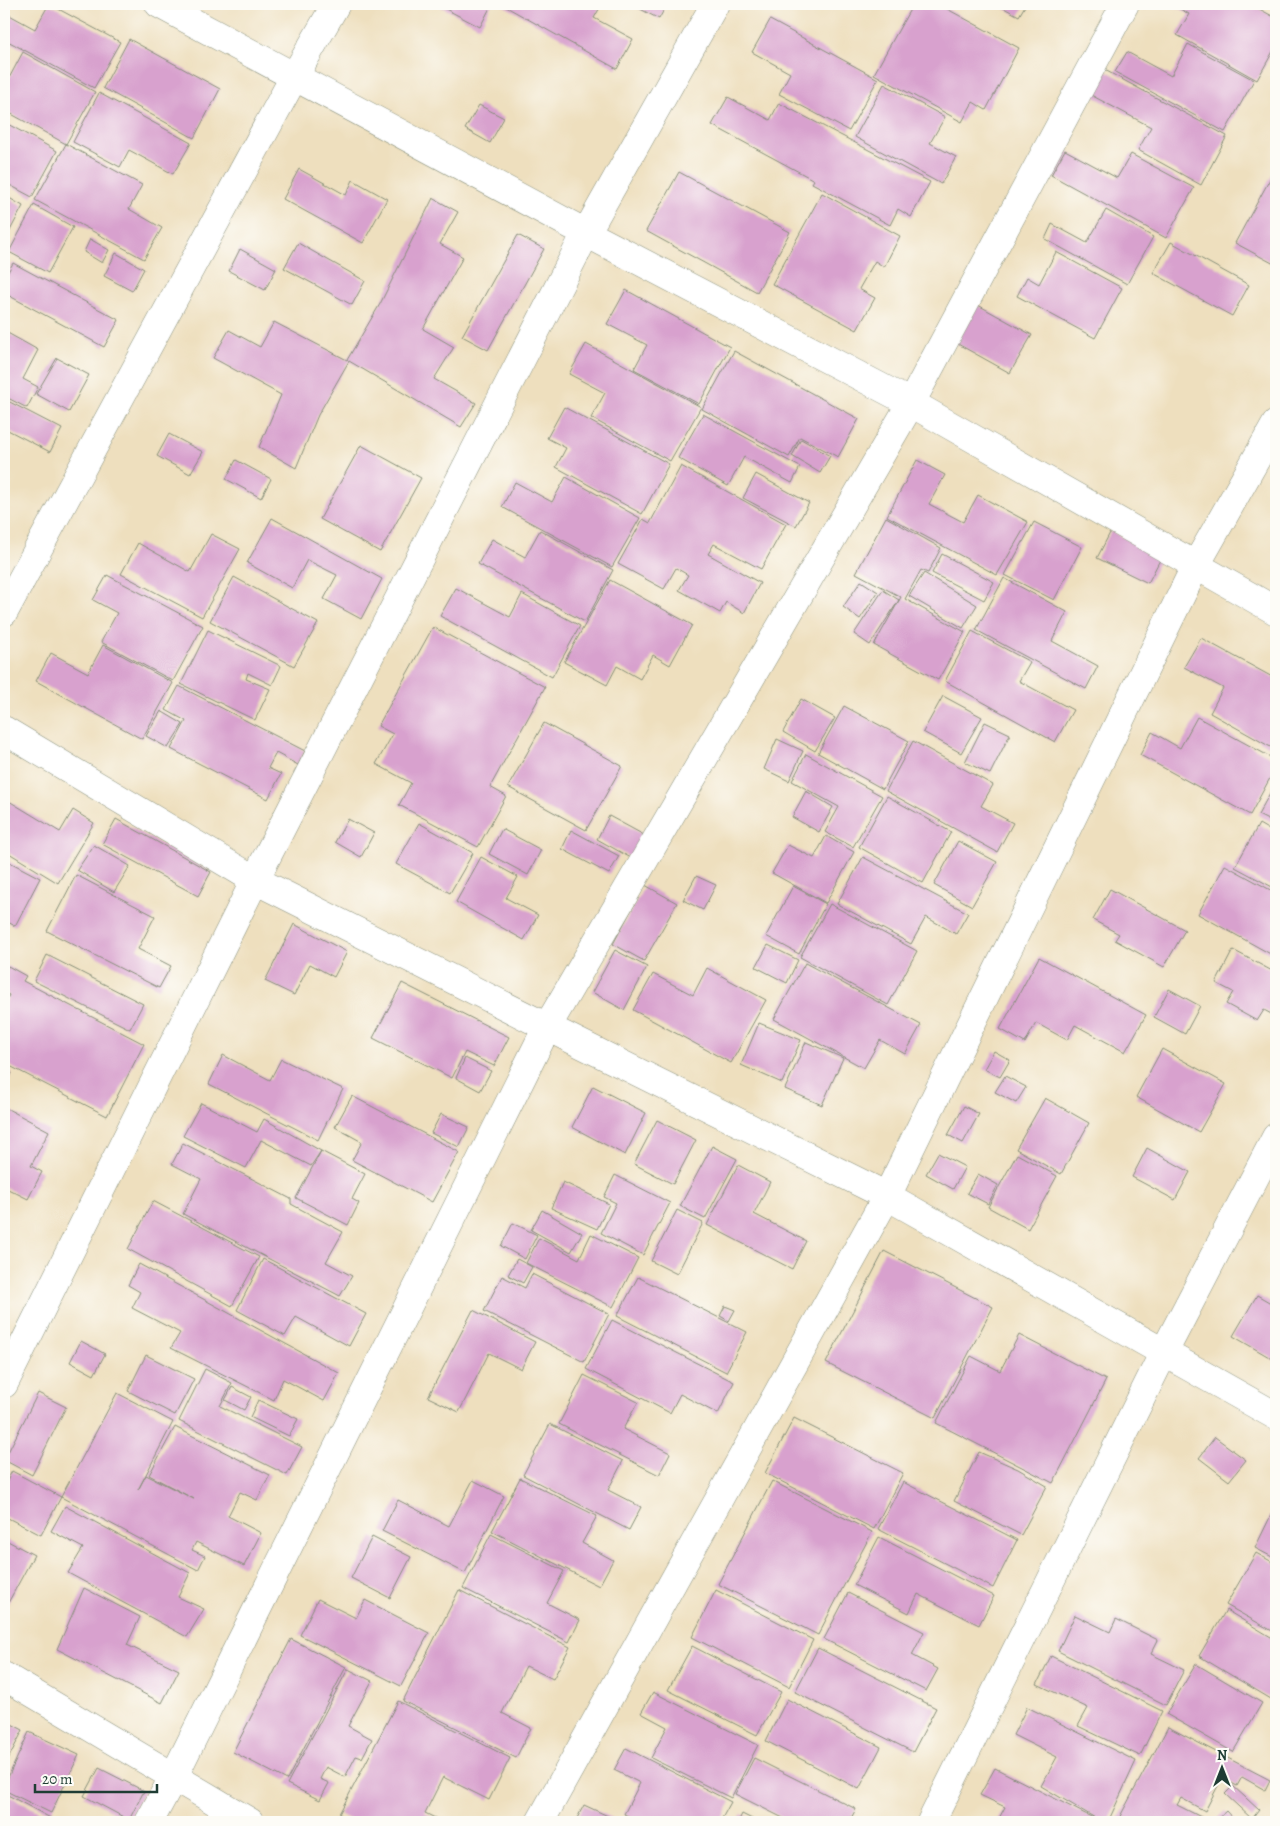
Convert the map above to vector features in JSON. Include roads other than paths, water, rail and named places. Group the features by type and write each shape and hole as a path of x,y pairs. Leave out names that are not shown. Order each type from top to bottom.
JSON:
{"street":[{"path":"159,4 586,233 911,403 1276,611"},
{"path":"4,612 294,77 336,4"},
{"path":"4,1384 255,880 586,233 715,4"},
{"path":"149,1822 174,1776 547,1027 911,403 1125,4"},
{"path":"540,1822 887,1196 1196,565 1276,424"},
{"path":"4,730 255,880 887,1196 1276,1416"},
{"path":"931,1822 1164,1352 1276,1137"},
{"path":"4,1676 250,1822"}]}
